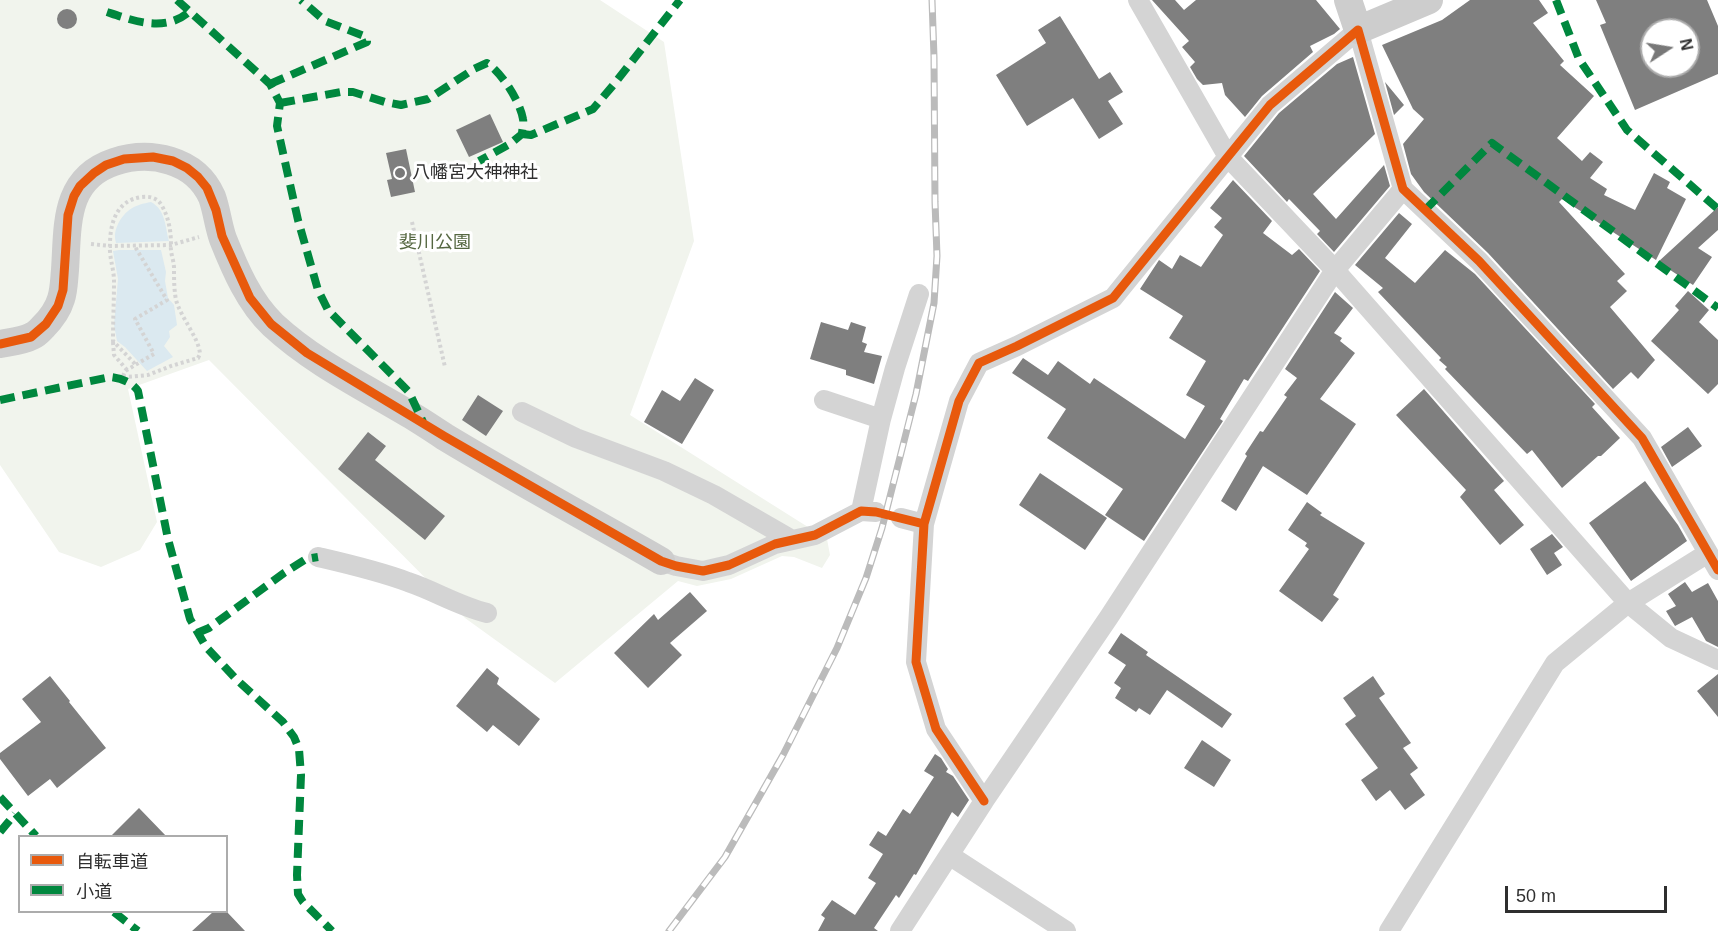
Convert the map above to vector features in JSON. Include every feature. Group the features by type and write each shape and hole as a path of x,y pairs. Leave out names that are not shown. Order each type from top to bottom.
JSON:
{"street":[{"path":"1138,0 1228,157 1335,270 1628,603 1671,638 1718,660"},
{"path":"1348,0 1403,189 1479,261 1642,438 1718,570"},
{"path":"984,801 936,729 916,662 924,524 959,401 979,363 1113,298 1270,105 1358,30 1428,0"},
{"path":"0,344 31,337 46,324 58,306 63,290 68,215 80,186 94,172 124,159 153,157 173,161 187,168 207,188 216,210 222,236 250,298 271,324 307,353 444,436 661,561 703,571 729,565 775,544 815,535 869,511 881,419 919,294"},
{"path":"900,931 984,801 1109,617 1335,270 1403,189"},
{"path":"824,400 881,419"},
{"path":"522,412 576,438 664,471 714,495 792,540"},
{"path":"901,518 924,524"},
{"path":"1389,931 1555,663 1628,603 1708,553"},
{"path":"318,556 410,582 471,609 487,613"},
{"path":"949,855 1066,931"}],"path":[{"path":"117,378 148,375 198,358 200,354 198,343 185,323 177,303 173,284 174,266 170,228 162,206 154,198 148,197 129,200 120,208 114,219 110,246 114,280 112,322 114,355 126,370"},
{"path":"412,222 445,367"},
{"path":"82,243 110,246 171,245 209,235"},
{"path":"123,376 126,370 154,354 135,319 167,300 134,245"},
{"path":"113,341 137,365"}],"green space":[{"name":"斐川公園","path":"0,0 600,0 664,42 694,241 630,415 827,539 830,555 822,568 794,557 782,556 731,579 697,586 678,581 555,683 465,618 209,360 128,389 157,522 140,550 101,567 59,552 0,465"}],"shaded area":[{"path":"151,202 162,214 169,241 116,243 116,229 124,215 136,206"},
{"path":"161,250 168,298 174,305 177,325 169,331 170,337 164,346 173,357 147,371 117,341 114,325 118,279 113,251"}],"building":[{"path":"1152,0 1175,0 1184,10 1196,0 1316,0 1340,29 1310,46 1313,52 1262,96 1245,117 1225,95 1222,83 1203,85 1197,79 1190,67 1195,62 1182,47 1189,41"},
{"path":"1470,0 1539,0 1548,13 1533,23 1564,61 1560,65 1594,96 1557,138 1582,161 1590,152 1603,162 1590,178 1607,189 1604,195 1635,210 1654,173 1670,182 1667,188 1686,199 1656,260 1562,199 1559,202 1625,274 1617,281 1627,291 1610,307 1655,360 1638,379 1631,372 1613,389 1488,253 1424,192 1411,174 1403,144 1424,119 1413,109 1382,45 1442,20"},
{"path":"1596,0 1707,0 1718,26 1718,74 1635,110 1600,25 1606,23"},
{"path":"63,9 71,9 77,15 77,23 71,29 63,29 57,23 57,15"},
{"path":"1060,16 1099,79 1110,72 1123,92 1108,101 1123,124 1099,139 1073,98 1027,126 996,75 1046,43 1038,30"},
{"path":"1353,57 1375,134 1313,194 1336,219 1384,165 1390,186 1334,252 1317,234 1320,231 1289,199 1287,202 1244,156 1279,113 1337,64"},
{"path":"1385,82 1404,105 1394,115"},
{"path":"490,114 503,142 469,157 456,130"},
{"name":"八幡宮大神神社","path":"406,149 415,192 391,197 387,180 392,179 386,153"},
{"path":"1233,180 1272,221 1263,233 1292,255 1299,249 1320,271 1248,381 1244,379 1220,419 1223,421 1144,541 1105,515 1123,489 1047,438 1066,409 1012,373 1023,358 1048,375 1058,361 1090,384 1094,378 1185,439 1205,406 1186,395 1206,361 1169,338 1183,316 1140,289 1159,260 1172,269 1180,255 1201,267 1223,235 1214,227 1222,218 1210,208"},
{"path":"1718,207 1718,230 1698,248 1712,257 1693,285 1658,262"},
{"path":"1399,213 1412,224 1385,258 1415,283 1445,250 1475,274 1595,404 1592,407 1620,438 1562,488 1532,450 1527,454 1445,369 1447,367 1439,360 1441,358 1378,292 1383,288 1355,265"},
{"path":"1688,291 1709,310 1699,322 1718,340 1718,384 1708,394 1651,341 1679,310 1675,306"},
{"path":"1335,292 1353,308 1334,333 1342,338 1340,341 1355,353 1320,399 1356,424 1307,495 1263,466 1236,511 1221,501 1247,456 1245,454 1287,397 1284,395 1297,378 1285,369"},
{"path":"821,322 848,330 851,322 866,327 862,342 867,344 864,352 882,356 874,384 846,375 846,370 810,359"},
{"path":"695,378 714,390 682,444 644,422 662,390 680,401"},
{"path":"1424,389 1504,481 1494,490 1524,525 1500,545 1460,497 1466,490 1396,415"},
{"path":"478,395 503,411 486,436 462,420"},
{"path":"1688,427 1702,446 1672,467 1661,447"},
{"path":"368,432 386,446 375,460 445,516 425,540 338,469"},
{"path":"1040,473 1107,518 1085,550 1019,505"},
{"path":"1645,481 1678,525 1687,541 1631,581 1589,523"},
{"path":"1307,502 1322,513 1320,515 1365,543 1333,595 1339,599 1322,622 1279,591 1309,549 1305,546 1307,543 1288,530"},
{"path":"1552,534 1563,547 1554,553 1562,565 1547,575 1530,549"},
{"path":"1685,582 1692,592 1708,583 1718,601 1718,647 1706,641 1692,617 1675,626 1666,611 1676,606 1668,594"},
{"path":"690,592 707,611 670,643 682,655 648,688 614,653 654,614 658,620"},
{"path":"1121,633 1148,652 1146,655 1232,714 1222,728 1167,690 1150,715 1139,708 1136,712 1115,698 1121,688 1114,683 1126,665 1108,653"},
{"path":"487,668 499,678 497,684 540,719 519,746 493,725 487,732 456,706"},
{"path":"1718,674 1718,717 1697,691"},
{"path":"50,676 106,748 57,788 50,779 28,796 0,759 0,753 41,722 22,699"},
{"path":"1373,676 1385,694 1379,698 1411,743 1403,748 1418,768 1410,774 1425,795 1405,810 1390,790 1376,801 1361,780 1378,768 1345,724 1356,716 1343,698"},
{"path":"1202,740 1231,760 1214,787 1184,768"},
{"path":"935,754 941,758 948,769 946,772 953,776 969,800 958,817 952,812 916,875 914,874 899,898 896,895 874,928 878,931 818,931 825,918 821,915 832,900 855,915 876,883 868,878 883,854 869,845 878,831 886,836 903,809 910,814 934,777 924,771"},
{"path":"139,808 165,835 112,835"},
{"path":"212,913 228,913 245,931 192,931"}],"railway":[{"path":"669,931 725,857 783,755 837,648 866,578 882,528 916,394 934,303 937,256 932,0"}],"marked path":[{"path":"177,0 270,84 280,103 277,126 298,220 318,290 328,310 409,392 423,422"},
{"path":"270,84 367,42 364,36 325,21 301,0"},
{"path":"522,134 531,135 593,109 680,0"},
{"path":"1556,0 1579,59 1627,130 1718,209"},
{"path":"107,12 128,19 160,23 171,22 190,11"},
{"path":"280,103 353,92 401,105 428,99 487,63 504,80 514,96 521,112 523,125 522,134 510,144 479,161"},
{"path":"1425,210 1492,143 1718,308"},
{"path":"0,400 110,377 125,381 138,391 168,539 190,619 206,647 236,679 283,722 294,737 299,749 301,775 298,894 332,931"},
{"path":"197,633 209,628 306,559 318,557"},
{"path":"0,797 35,835"},
{"path":"0,832 15,814"},
{"path":"115,913 138,931"}],"cycle path":[{"path":"984,801 936,729 916,662 924,524 959,401 979,363 1113,298 1270,105 1358,30 1403,189 1479,261 1642,438 1718,570"},
{"path":"0,344 31,337 46,324 58,306 63,290 68,215 80,186 106,165 124,159 153,157 173,161 187,168 207,188 216,210 222,236 250,298 271,324 307,353 444,436 661,561 703,571 729,565 775,544 815,535 861,511 876,512 924,524"}],"place":[{"name":"八幡宮大神神社","path":"400,173"}]}
